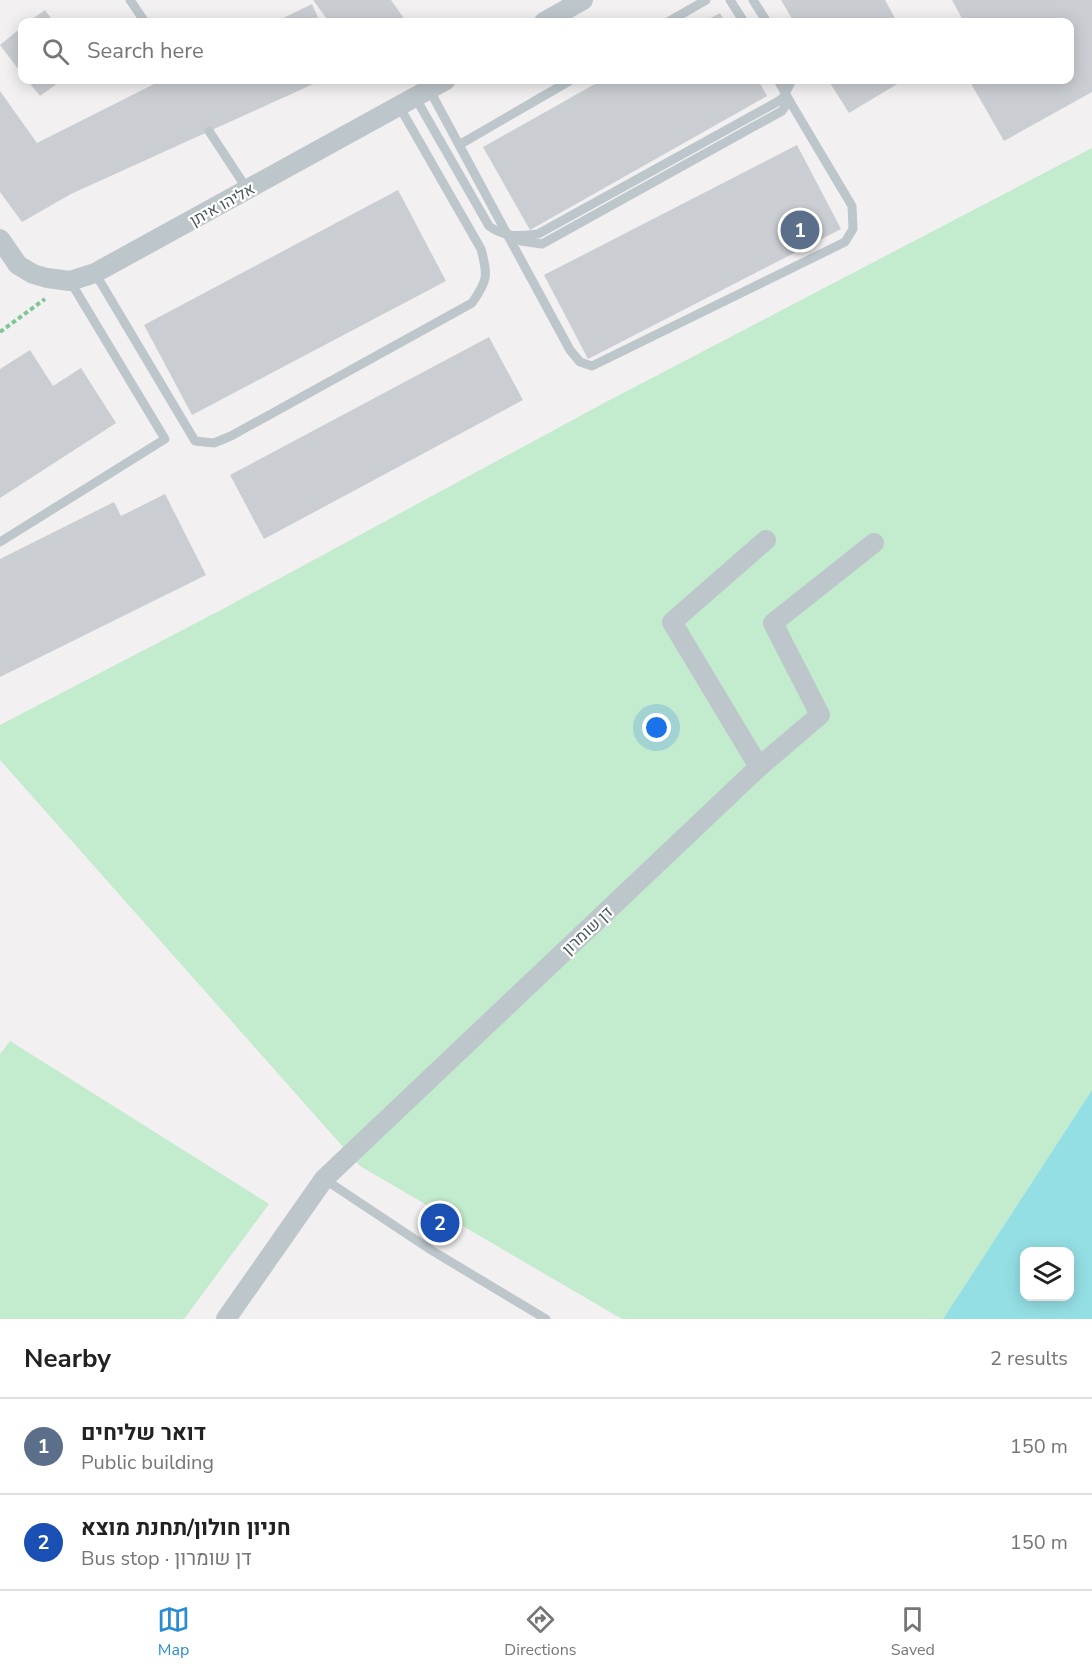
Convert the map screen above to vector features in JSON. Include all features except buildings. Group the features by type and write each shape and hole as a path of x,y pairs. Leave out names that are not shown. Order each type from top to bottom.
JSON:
{"street":[{"path":"551,18 583,0"},
{"name":"אליהו איתן","path":"0,239 18,265 33,274 70,281 95,273 422,93"},
{"path":"759,767 672,622 766,540"},
{"name":"דן שומרון","path":"226,1319 324,1179 759,767 820,716 773,623 874,543"}],"lane":[{"path":"130,0 141,18"},
{"path":"675,18 706,0"},
{"path":"730,0 741,18"},
{"path":"753,0 764,18"},
{"path":"459,145 564,84"},
{"path":"422,93 459,145 570,350 580,362 592,366 845,242 853,229 852,206 780,84"},
{"path":"422,93 489,226 500,234 522,236 538,234 777,102 783,98 790,84"},
{"path":"95,273 195,441 214,443 231,436 471,303 484,286 486,267 482,249 422,93"},
{"path":"507,234 521,241 542,244 782,111 789,100"},
{"path":"209,131 247,190"},
{"path":"0,542 165,439 70,281"},
{"path":"324,1179 431,1250 546,1319"}],"path":[{"path":"0,332 70,281"}],"green space":[{"path":"1092,148 1092,1090 943,1319 622,1319 360,1166 0,760 0,725 221,610 606,402"},
{"path":"10,1041 269,1204 184,1319 0,1319 0,1054"}],"water":[{"path":"1092,1090 1092,1319 943,1319"}],"place":[{"name":"דואר שליחים","path":"800,230"},
{"name":"חניון חולון/תחנת מוצא","path":"440,1223"}]}
